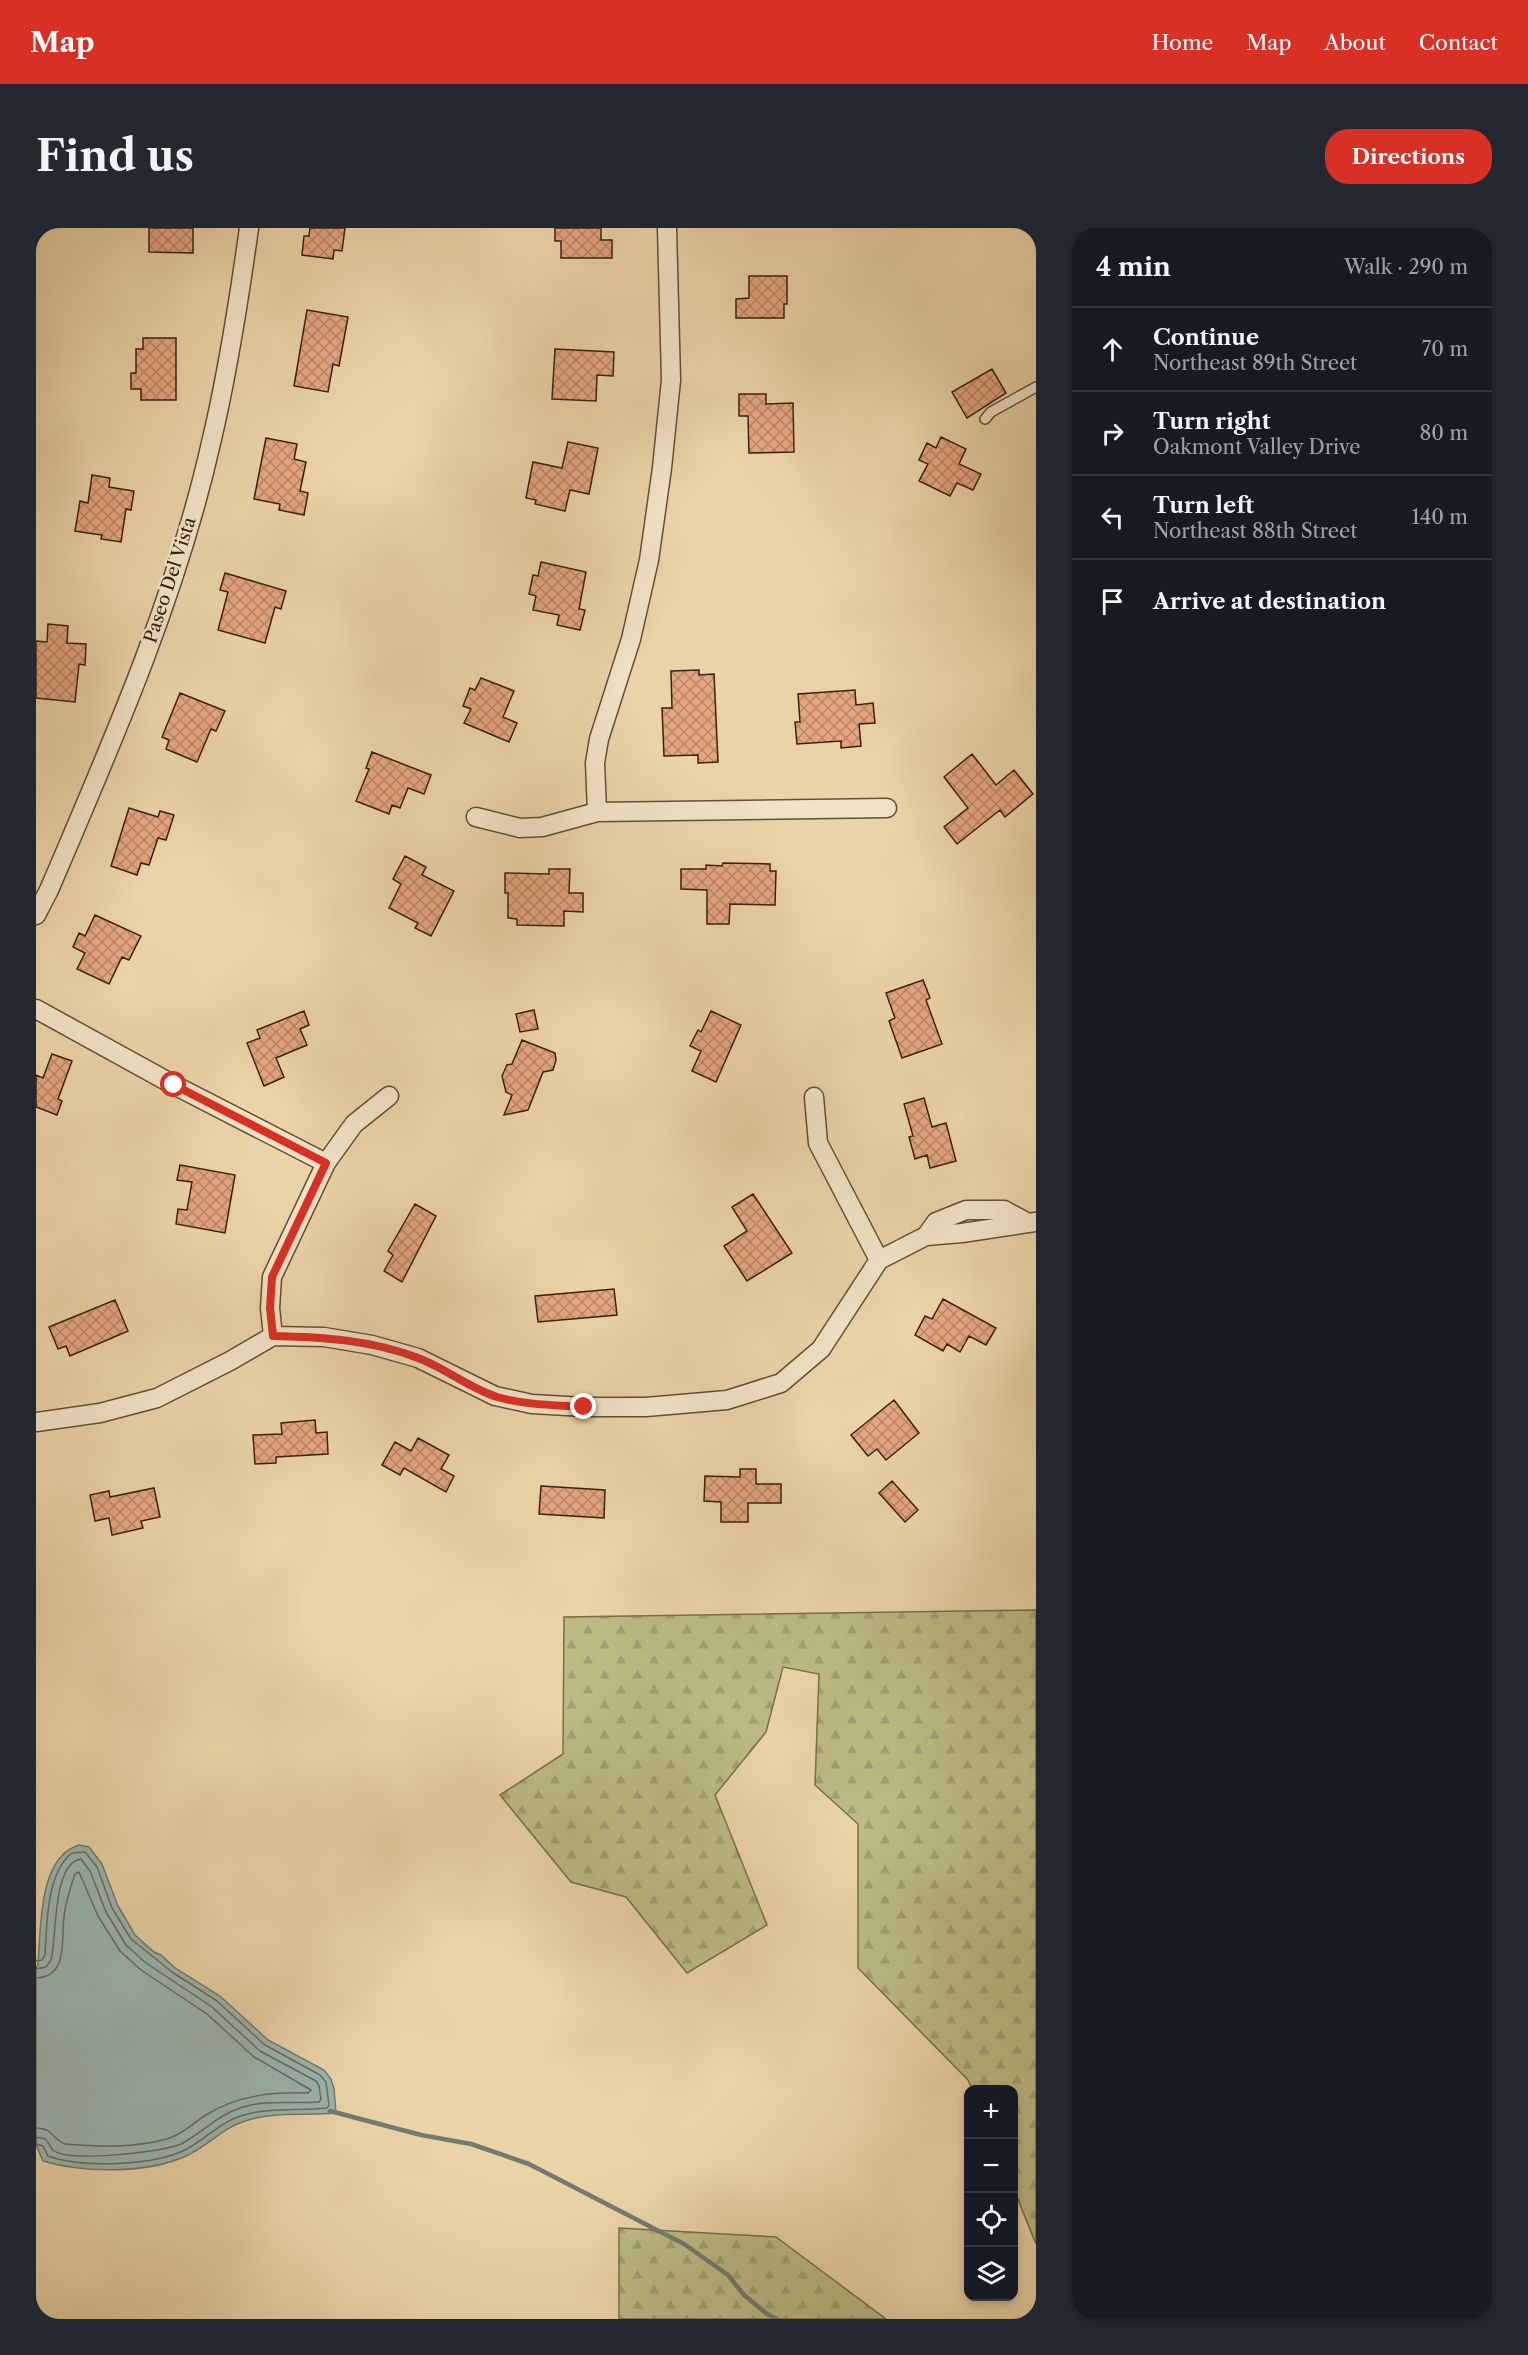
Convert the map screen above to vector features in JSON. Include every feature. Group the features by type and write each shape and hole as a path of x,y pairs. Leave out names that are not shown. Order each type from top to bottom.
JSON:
{"street":[{"name":"Paseo Del Vista","path":"36,915 62,860 141,669 179,558 211,444 238,305 249,228"},
{"path":"597,812 595,763 598,739 631,639 649,560 662,468 670,380 667,228"},
{"path":"476,817 520,828 542,827 597,812 887,808"},
{"path":"36,1010 174,1085 326,1163"},
{"path":"273,1336 270,1308 272,1277 326,1163 354,1124 389,1096"},
{"path":"814,1097 818,1143 879,1260"},
{"path":"36,1422 100,1413 157,1398 273,1336 324,1338 372,1345 418,1358 495,1396 532,1404 646,1407 727,1400 781,1383 821,1348 879,1260 926,1236 936,1221 966,1210 1004,1210 1031,1222"}],"lane":[{"path":"985,419 991,412 1036,387"}],"green space":[{"path":"1036,1610 1036,2244 1018,2200 1018,2085 970,2085 968,2080 858,1968 858,1824 815,1785 819,1674 783,1667 766,1732 715,1795 767,1925 687,1973 626,1897 571,1882 500,1795 563,1754 564,1617"},
{"path":"619,2228 776,2237 886,2319 619,2319"}],"water":[{"path":"79,1845 89,1847 102,1864 118,1906 135,1935 175,1968 220,1996 268,2040 324,2070 331,2079 334,2089 336,2113 279,2115 245,2121 229,2128 186,2156 153,2166 115,2170 77,2168 43,2161 37,2147 36,2134 36,1970 41,1914 49,1879 56,1864 66,1852"}],"building":[{"path":"149,228 193,228 193,253 149,252"},
{"path":"310,228 345,228 342,251 334,250 333,259 302,255 304,236 309,236"},
{"path":"555,228 601,228 601,240 612,240 612,258 561,258 561,241 555,241"},
{"path":"749,276 787,276 787,304 784,304 784,318 736,318 736,299 749,298"},
{"path":"307,310 348,317 339,366 333,364 328,392 294,386"},
{"path":"143,338 176,338 176,400 141,400 141,389 131,389 131,373 136,373 136,349 143,349"},
{"path":"555,349 614,352 613,376 597,375 596,401 552,399"},
{"path":"992,369 1006,393 967,418 952,392"},
{"path":"739,394 766,394 766,404 793,403 794,452 749,453 748,416 739,416"},
{"path":"941,437 966,449 959,464 981,474 973,490 957,483 950,496 919,481 928,464 919,460 927,443 936,448"},
{"path":"266,438 297,444 294,459 306,462 300,491 308,493 304,515 279,510 280,504 254,499"},
{"path":"568,442 598,448 589,494 570,490 565,511 535,504 536,500 526,498 533,462 562,468"},
{"path":"92,475 110,478 109,487 134,491 131,510 126,509 121,542 101,539 102,535 75,531 80,501 88,503"},
{"path":"541,562 586,572 579,609 585,610 580,630 557,625 559,615 533,610 536,596 529,594 533,575 538,576"},
{"path":"225,573 286,591 281,609 275,607 265,643 218,630 228,592 220,590"},
{"path":"48,624 68,626 67,643 86,644 85,665 79,664 75,702 36,698 36,641 47,642"},
{"path":"699,670 699,675 714,674 718,762 698,763 698,755 664,756 662,708 672,708 671,671"},
{"path":"481,678 514,691 503,717 517,723 509,742 464,723 471,709 463,706 470,688 475,690"},
{"path":"855,690 856,705 873,703 875,723 859,724 861,746 841,748 841,741 797,744 795,722 800,722 798,694"},
{"path":"180,693 225,711 216,731 211,729 197,762 166,749 169,740 162,737"},
{"path":"372,752 431,775 424,794 408,788 400,808 392,805 389,814 356,801 369,769 366,768"},
{"path":"972,754 996,785 1014,770 1033,794 1005,817 1000,810 957,844 944,827 968,808 944,777"},
{"path":"129,808 158,817 160,811 174,815 166,840 158,838 149,865 141,863 137,875 111,866"},
{"path":"405,856 426,867 422,875 454,891 431,936 415,928 418,923 389,908 401,884 393,879"},
{"path":"723,863 770,864 770,871 776,871 775,905 730,904 729,924 707,924 707,890 681,889 681,869 706,869 706,865 722,866"},
{"path":"549,869 570,869 569,893 583,893 583,912 564,911 564,926 517,925 517,919 508,918 505,873 549,874"},
{"path":"95,915 141,936 129,960 122,957 109,984 77,969 85,953 73,947 79,933 85,936"},
{"path":"923,980 930,998 926,1000 942,1044 902,1058 889,1021 895,1018 886,993"},
{"path":"534,1010 538,1029 520,1032 516,1014"},
{"path":"304,1011 309,1025 300,1029 307,1045 276,1058 284,1077 264,1086 247,1043 260,1038 257,1030"},
{"path":"711,1011 741,1025 716,1082 692,1071 701,1051 690,1046 698,1030 701,1032"},
{"path":"522,1040 555,1053 556,1060 553,1070 543,1072 528,1110 504,1115 512,1095 506,1092 502,1076 507,1065 512,1064"},
{"path":"52,1054 72,1061 58,1099 62,1101 57,1115 36,1107 36,1075 43,1078"},
{"path":"924,1098 932,1127 946,1123 956,1161 930,1168 927,1155 915,1159 909,1137 913,1136 904,1104"},
{"path":"180,1165 235,1175 225,1233 176,1224 178,1209 187,1210 192,1182 177,1180"},
{"path":"753,1194 792,1253 747,1281 724,1246 747,1231 732,1207"},
{"path":"415,1204 436,1216 402,1282 384,1271 393,1255 388,1251"},
{"path":"614,1289 617,1315 538,1322 535,1296"},
{"path":"943,1299 996,1328 986,1345 969,1336 960,1352 947,1344 943,1351 915,1335 925,1316 932,1319"},
{"path":"115,1300 128,1331 70,1356 66,1346 58,1349 49,1327"},
{"path":"894,1400 919,1433 886,1460 877,1449 868,1456 851,1435"},
{"path":"315,1420 316,1433 327,1432 328,1454 276,1457 276,1463 255,1464 253,1435 282,1434 281,1423"},
{"path":"418,1438 449,1455 441,1469 454,1476 446,1492 404,1468 400,1475 382,1465 395,1442 411,1451"},
{"path":"740,1469 756,1469 756,1484 781,1484 781,1503 748,1503 748,1522 721,1522 721,1502 704,1501 705,1476 740,1477"},
{"path":"892,1481 918,1510 905,1522 879,1493"},
{"path":"541,1486 605,1490 604,1518 539,1514"},
{"path":"154,1488 160,1517 141,1521 143,1528 112,1535 109,1518 95,1521 90,1495 109,1491 110,1497"}],"waterway":[{"path":"330,2111 421,2135 471,2144 529,2164 684,2244 728,2275 744,2295 767,2314 777,2319"}],"route":[{"path":"174,1085 326,1163 272,1277 270,1308 273,1336 324,1338 372,1345 418,1358 495,1396 532,1404 584,1407"}]}
